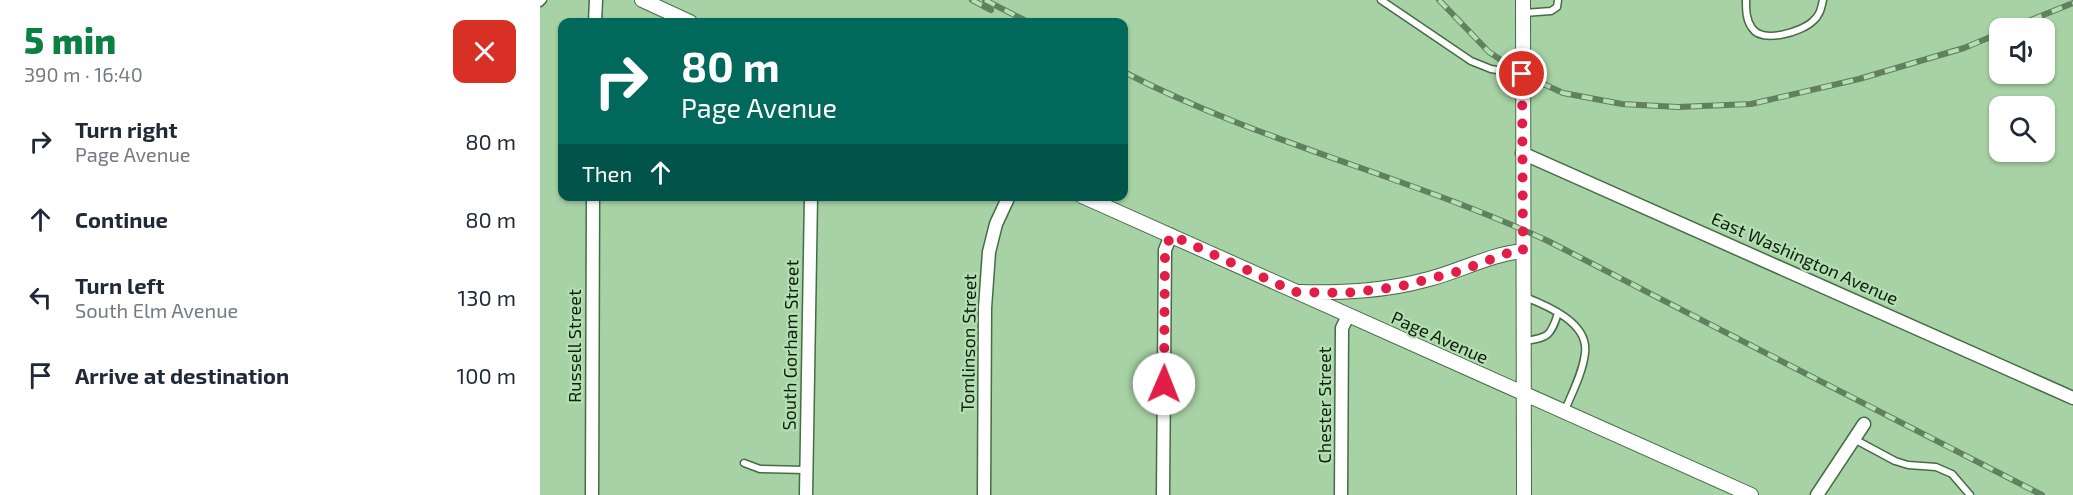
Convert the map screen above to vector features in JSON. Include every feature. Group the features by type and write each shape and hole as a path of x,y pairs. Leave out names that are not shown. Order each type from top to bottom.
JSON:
{"street":[{"path":"595,18 596,0"},
{"path":"642,0 681,18"},
{"path":"1523,7 1524,495"},
{"name":"East Washington Avenue","path":"1522,153 2073,398"},
{"name":"Russell Street","path":"592,495 593,201"},
{"name":"South Gorham Street","path":"806,495 811,201"},
{"name":"Tomlinson Street","path":"984,495 985,308 989,252 996,224 1007,201"},
{"name":"Page Avenue","path":"1093,201 1751,495"},
{"path":"1163,495 1165,250 1171,235"},
{"path":"1295,292 1346,293 1398,287 1460,271 1508,253 1523,251"},
{"name":"Chester Street","path":"1341,495 1342,328 1348,316"},
{"path":"1817,495 1864,424"}],"lane":[{"path":"1381,0 1471,60 1491,69 1522,74"},
{"path":"1523,7 1551,11 1557,7 1558,0"},
{"path":"1746,0 1746,13 1752,30 1762,36 1801,30 1821,13 1823,0"},
{"path":"1523,296 1558,313 1574,325 1581,334 1585,352 1565,411"},
{"path":"1524,341 1544,339 1553,330 1558,313"},
{"path":"1854,439 1895,461 1908,465 1936,467 1952,474 1970,495"},
{"path":"744,463 760,469 806,470"}],"railway":[{"path":"972,0 991,10"},
{"path":"985,0 1020,18"},
{"path":"1439,0 1489,52 1522,74 1563,93 1622,104 1678,107 1751,104 1859,79 1964,48 1989,38"},
{"path":"2036,18 2073,3"},
{"path":"1128,74 1228,119 1443,197 1548,241 2042,495"}],"route":[{"path":"1164,384 1165,250 1171,235 1295,292 1346,293 1398,287 1460,271 1508,253 1523,251 1522,74"}]}
